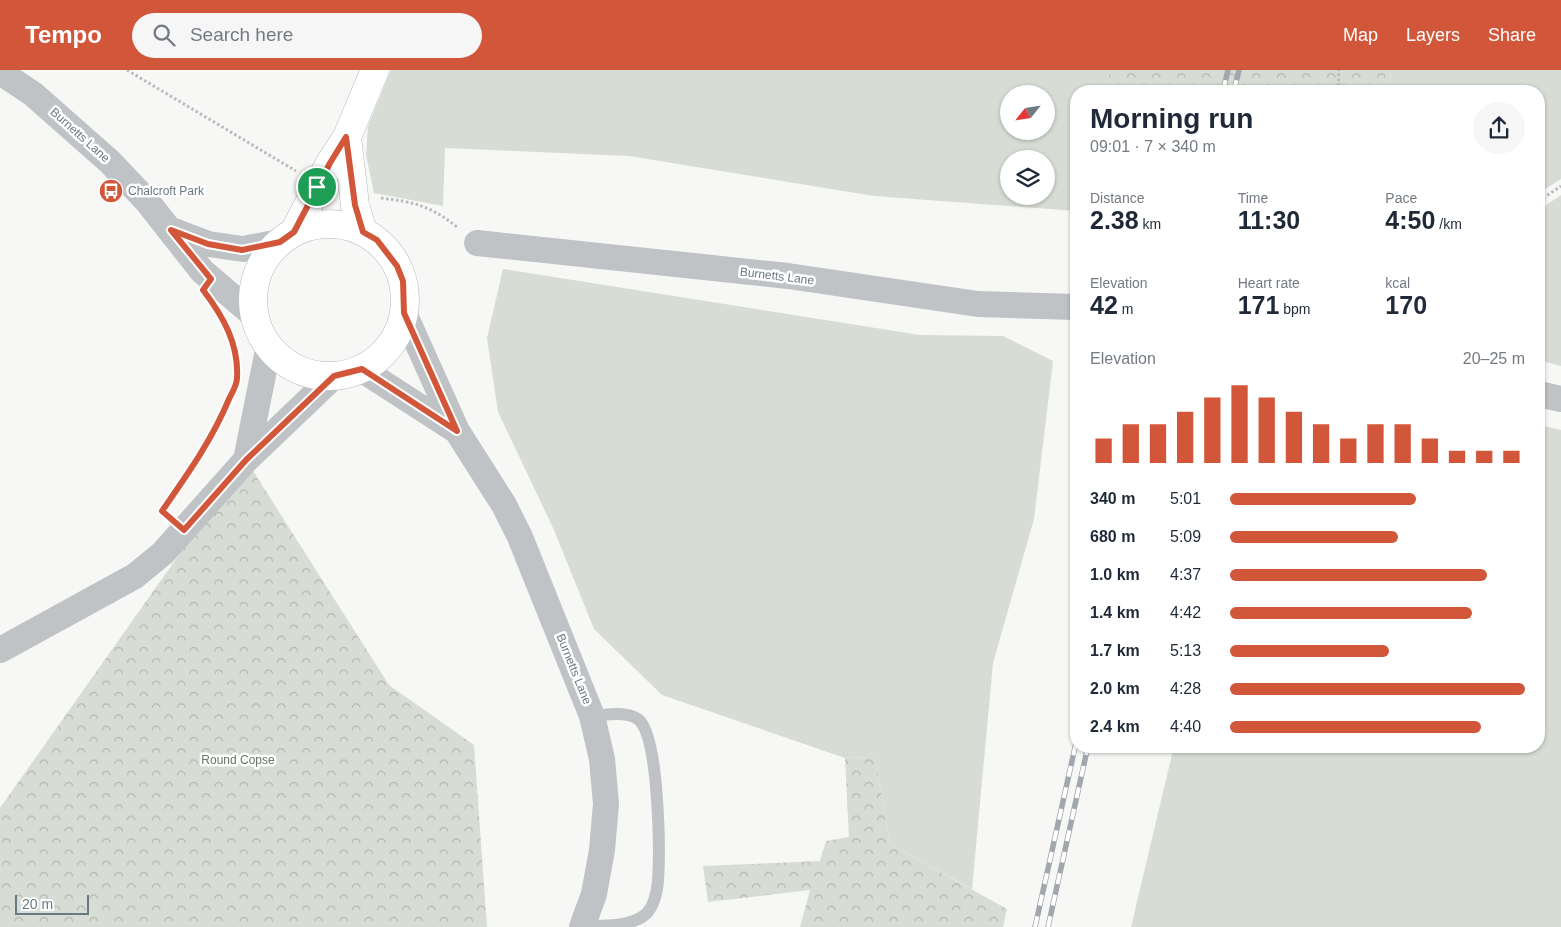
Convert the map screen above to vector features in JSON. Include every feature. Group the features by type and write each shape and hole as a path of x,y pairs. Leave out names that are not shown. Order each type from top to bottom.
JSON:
{"street":[{"path":"287,237 321,224 336,224 363,232 377,240 397,266 403,281 404,313 399,331 390,346 377,359 362,369 334,376 319,375 298,368 279,356 269,345 256,317 254,296 257,276 262,264 287,237 346,137 375,70"},
{"name":"Burnetts Lane","path":"0,72 33,94 104,156 146,200 202,271 256,317"},
{"path":"346,137 355,205 363,232"},
{"name":"Burnetts Lane","path":"171,230 208,244 242,250 287,237"},
{"name":"Burnetts Lane","path":"477,243 788,276 978,304 1070,307"},
{"name":"Burnetts Lane","path":"404,313 457,431 504,505 520,537 592,716 602,759 606,804 602,850 594,894 582,927"},
{"path":"246,460 269,345"},
{"name":"Burnetts Lane","path":"362,369 457,431"},
{"path":"0,650 135,576 163,553 246,460 334,376"},
{"path":"1545,395 1561,399"}],"lane":[{"path":"582,927 632,925 640,920 653,904 658,882 657,798 649,737 639,719 632,716 592,716"}],"path":[{"path":"1338,85 1339,70"},
{"path":"1545,197 1561,186"},
{"path":"226,325 236,352 237,371"},
{"path":"184,530 162,511 198,461 222,417 234,388"}],"green space":[{"path":"391,70 1110,70 1106,85 1070,85 1070,211 874,196 629,156 445,148 443,206 374,193 366,155 368,126"},
{"path":"1110,70 1391,70 1387,85 1106,85"},
{"path":"1391,70 1561,70 1561,179 1545,189 1545,85 1387,85"},
{"path":"1561,195 1561,366 1545,362 1545,206"},
{"path":"503,269 920,335 1003,336 1053,361 1034,519 993,663 972,889 890,844 875,757 845,758 662,695 594,629 554,530 498,412 487,338"},
{"path":"1545,426 1561,430 1561,927 1131,927 1172,753 1545,753"},
{"name":"Round Copse","path":"246,460 389,685 474,745 487,927 0,927 0,808"},
{"path":"875,757 890,844 1007,909 1003,927 800,927 810,890 708,902 703,866 820,861 826,841 849,837 845,758"}],"railway":[{"path":"1224,85 1228,70"},
{"path":"1235,85 1239,70"},
{"path":"1035,927 1074,753"},
{"path":"1048,927 1086,753"}],"place":[{"name":"Chalcroft Park","path":"111,191"}],"route":[{"path":"346,137 355,205 363,232 377,240 397,266 403,281 404,313 457,431 362,369 334,376 246,460 184,530 162,511 198,461 222,417 237,380 236,352 226,325 203,290 211,279 202,271 171,230 208,244 242,250 280,242 294,232 317,187 346,137"}]}
